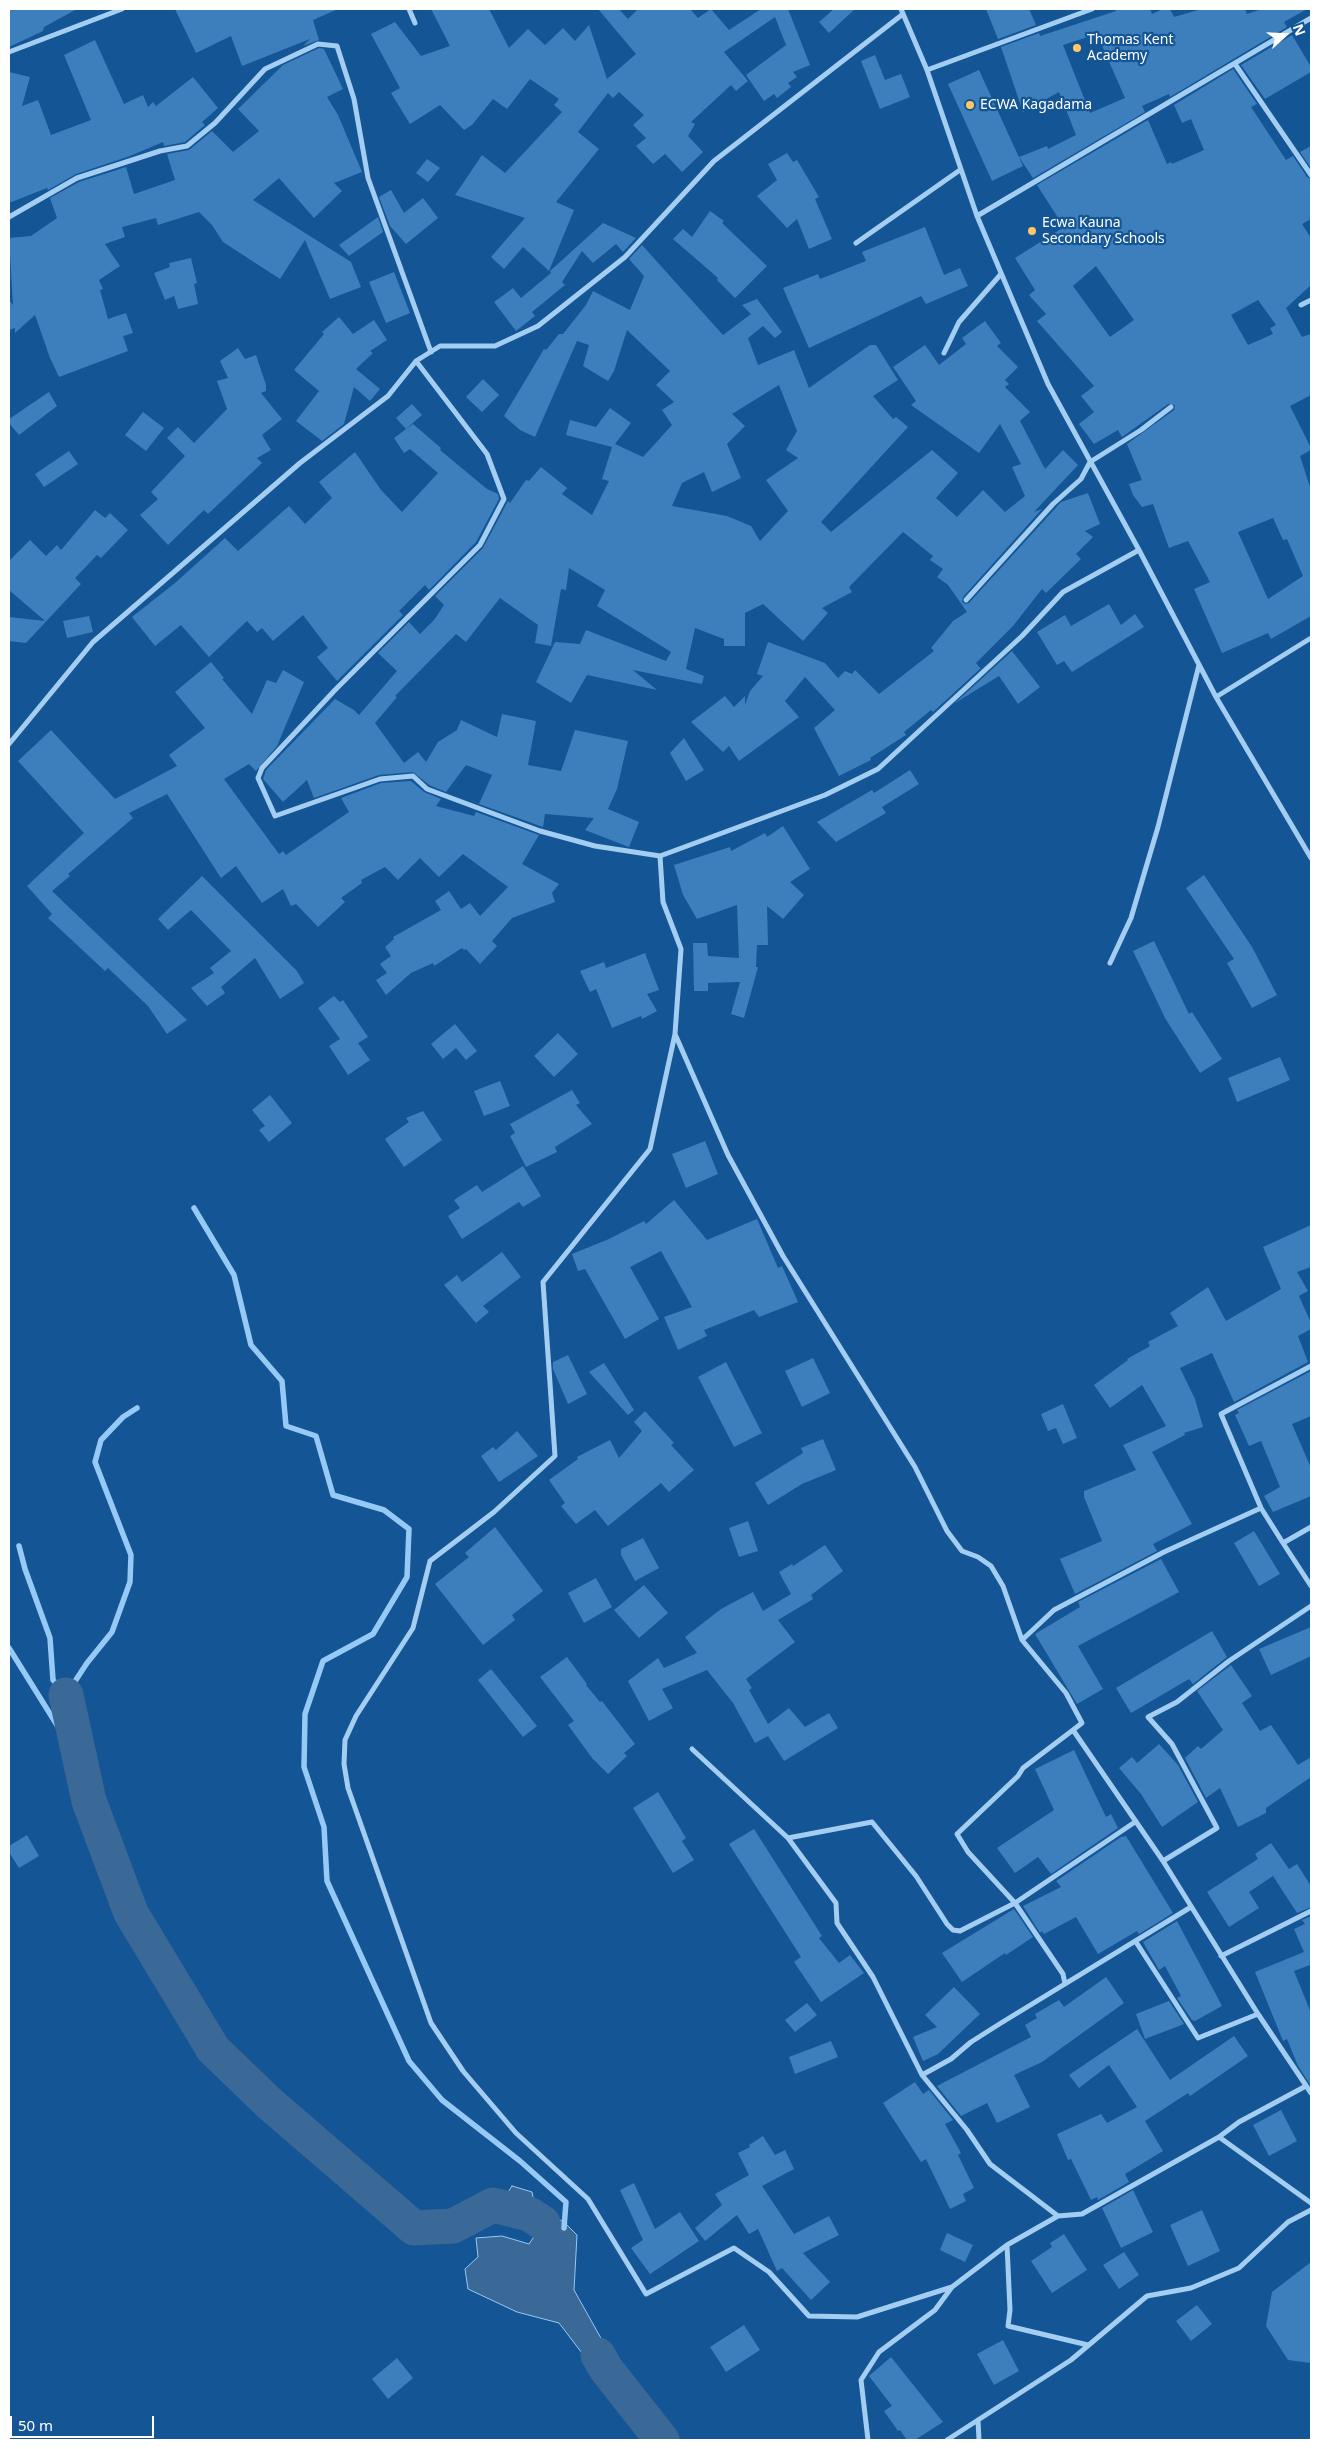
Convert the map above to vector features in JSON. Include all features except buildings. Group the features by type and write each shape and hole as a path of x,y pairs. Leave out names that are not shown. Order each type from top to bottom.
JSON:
{"street":[{"path":"9,52 122,9"},
{"path":"409,9 414,23"},
{"path":"927,70 1092,9"},
{"path":"9,744 93,642 300,463 388,396 416,361 440,346 495,346 538,326 625,257 714,161 902,11 927,70 977,216 1048,384 1139,550 1216,697 1311,858"},
{"path":"977,216 1311,18"},
{"path":"9,217 76,178 160,152 187,146 215,122 265,69 318,44 337,46 354,99 368,178 431,352"},
{"path":"1235,64 1311,175"},
{"path":"856,243 960,170"},
{"path":"944,353 959,322 1001,274"},
{"path":"1302,305 1311,300"},
{"path":"416,361 487,454 504,499 480,545 335,690 262,768 258,778 275,816 380,779 412,776 428,789 540,830 594,846 660,856 825,795 878,770 1022,636 1063,592 1139,550"},
{"path":"966,600 1053,504 1082,479 1090,462 1141,430 1171,407"},
{"path":"1216,697 1311,638"},
{"path":"1110,963 1131,918 1158,827 1199,665"},
{"path":"660,856 663,902 681,949 675,1034 650,1149 543,1282 555,1456 494,1512 430,1561 414,1628 356,1716 345,1740 344,1764 348,1788 431,2023 463,2071 516,2133 588,2199 646,2294 734,2248 769,2272 809,2316 857,2316 952,2287"},
{"path":"675,1034 728,1155 783,1256 915,1467 947,1531 962,1551 978,1557 991,1566 1003,1586 1022,1640 1066,1693 1082,1723 1023,1768 1018,1776 956,1834 968,1852 1015,1903 1063,1974 1065,1984"},
{"path":"1311,1366 1221,1414 1262,1508 1311,1586"},
{"path":"1022,1640 1054,1610 1164,1552 1262,1508"},
{"path":"1283,1543 1311,1527"},
{"path":"1163,1861 1217,1828 1172,1744 1148,1717 1177,1702 1230,1661 1311,1606"},
{"path":"1073,1730 1163,1861 1221,1956 1311,2093"},
{"path":"692,1749 788,1838 836,1903 838,1923 873,1977 922,2075 967,2130 990,2164 1058,2216"},
{"path":"788,1838 872,1822 916,1876 947,1924 953,1930 960,1931 1015,1903 1135,1822"},
{"path":"922,2075 951,2059 970,2042 1191,1907"},
{"path":"1221,1956 1311,1910"},
{"path":"1136,1942 1198,2038 1258,2014"},
{"path":"868,2440 862,2380 879,2352 935,2310 952,2287 1007,2245 1058,2216 1082,2214 1219,2137 1239,2122 1306,2086"},
{"path":"1219,2137 1311,2203"},
{"path":"946,2440 1071,2360 1147,2296 1191,2288 1239,2268 1288,2222 1311,2210"},
{"path":"1007,2245 1010,2310 1008,2326 1088,2345"},
{"path":"978,2420 979,2440"}],"water":[{"path":"512,2186 532,2192 535,2207 564,2222 577,2235 574,2290 621,2374 626,2395 595,2370 559,2323 517,2312 468,2289 465,2269 478,2257 476,2238 502,2236 529,2244 535,2235 520,2222 502,2216 499,2206"}],"waterway":[{"path":"194,1208 234,1275 251,1345 282,1381 286,1426 316,1436 333,1495 384,1510 409,1529 407,1577 373,1634 323,1661 305,1714 304,1767 324,1827 327,1881 409,2061 442,2100 520,2161 566,2202 564,2228"},
{"path":"19,1546 25,1569 50,1638 53,1680 66,1695 87,1663 112,1632 130,1582 131,1555 95,1462 101,1440 123,1417 137,1408"},
{"path":"9,1648 80,1762"},
{"path":"66,1695 89,1801 131,1913 213,2049 269,2103 414,2228 453,2226 493,2205 529,2214 543,2223"},
{"path":"598,2355 606,2369 662,2440"}],"place":[{"name":"Thomas Kent Academy","path":"1077,48"},
{"name":"ECWA Kagadama","path":"970,105"},
{"name":"Ecwa Kauna Secondary Schools","path":"1032,231"}]}
